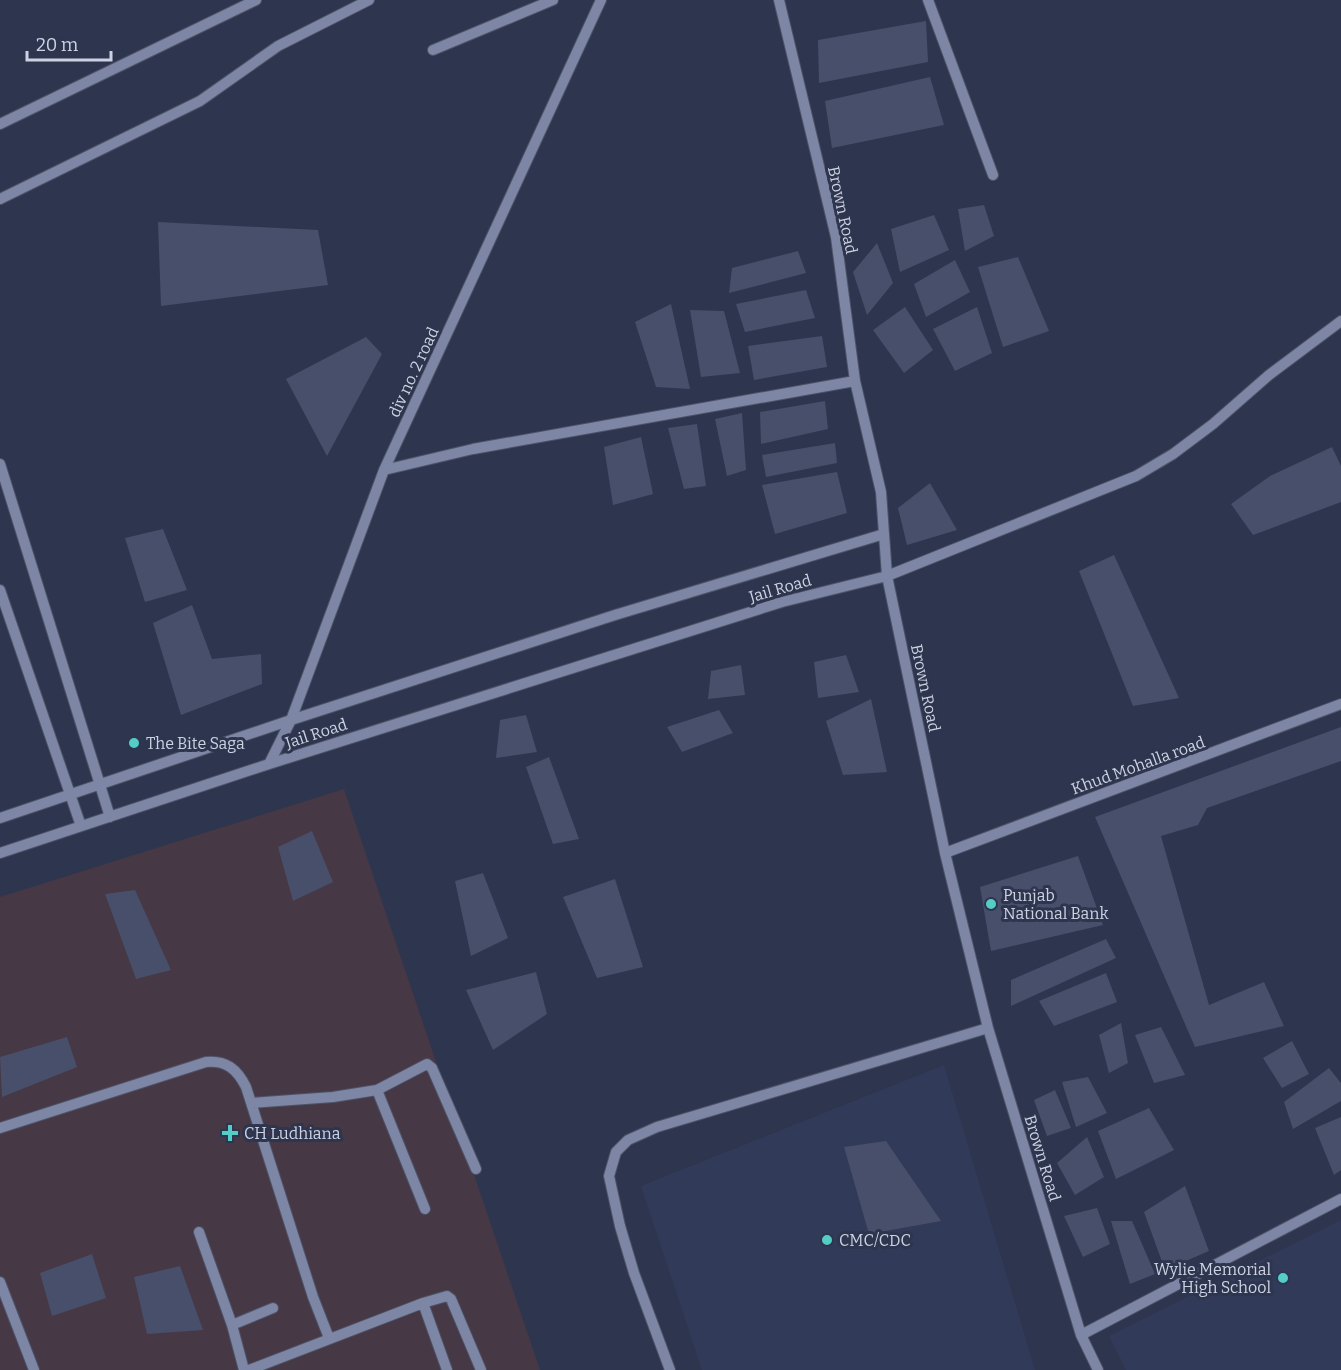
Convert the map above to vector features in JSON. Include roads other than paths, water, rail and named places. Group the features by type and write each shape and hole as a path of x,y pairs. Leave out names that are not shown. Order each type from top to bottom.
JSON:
{"street":[{"path":"0,124 255,0"},
{"path":"0,199 200,101 278,46 369,0"},
{"path":"433,50 553,0"},
{"name":"div no. 2 road","path":"269,764 291,720 384,470 601,0"},
{"name":"Brown Road","path":"779,0 836,237 855,381 881,492 887,576 945,853 988,1028 1081,1335 1098,1370"},
{"path":"928,0 993,175"},
{"name":"Jail Road","path":"0,853 269,764 782,602 887,576 1136,476 1173,454 1213,424 1269,375 1341,321"},
{"path":"384,470 473,449 855,381"},
{"path":"0,464 110,817"},
{"path":"0,818 291,720 615,615 884,534"},
{"path":"0,590 81,826"},
{"name":"Khud Mohalla road","path":"945,853 1341,705"},
{"path":"670,1370 620,1226 609,1176 616,1152 628,1140 657,1127 988,1028"},
{"path":"0,1128 216,1061 233,1067 240,1075 252,1103 313,1297 329,1338"},
{"path":"252,1103 333,1097 377,1090 422,1065 430,1065 476,1168"},
{"path":"377,1090 425,1209"},
{"path":"1081,1335 1341,1199"},
{"path":"200,1232 232,1325 244,1370"},
{"path":"0,1282 34,1370"},
{"path":"249,1370 329,1338 447,1296 451,1299 481,1370"},
{"path":"423,1303 447,1370"},
{"path":"232,1325 273,1308"}],"place":[{"name":"The Bite Saga","path":"134,743"},
{"name":"Punjab National Bank","path":"991,904"},
{"name":"CH Ludhiana","path":"230,1133"},
{"name":"CMC/CDC","path":"827,1240"},
{"name":"Wylie Memorial High School","path":"1283,1278"}]}
